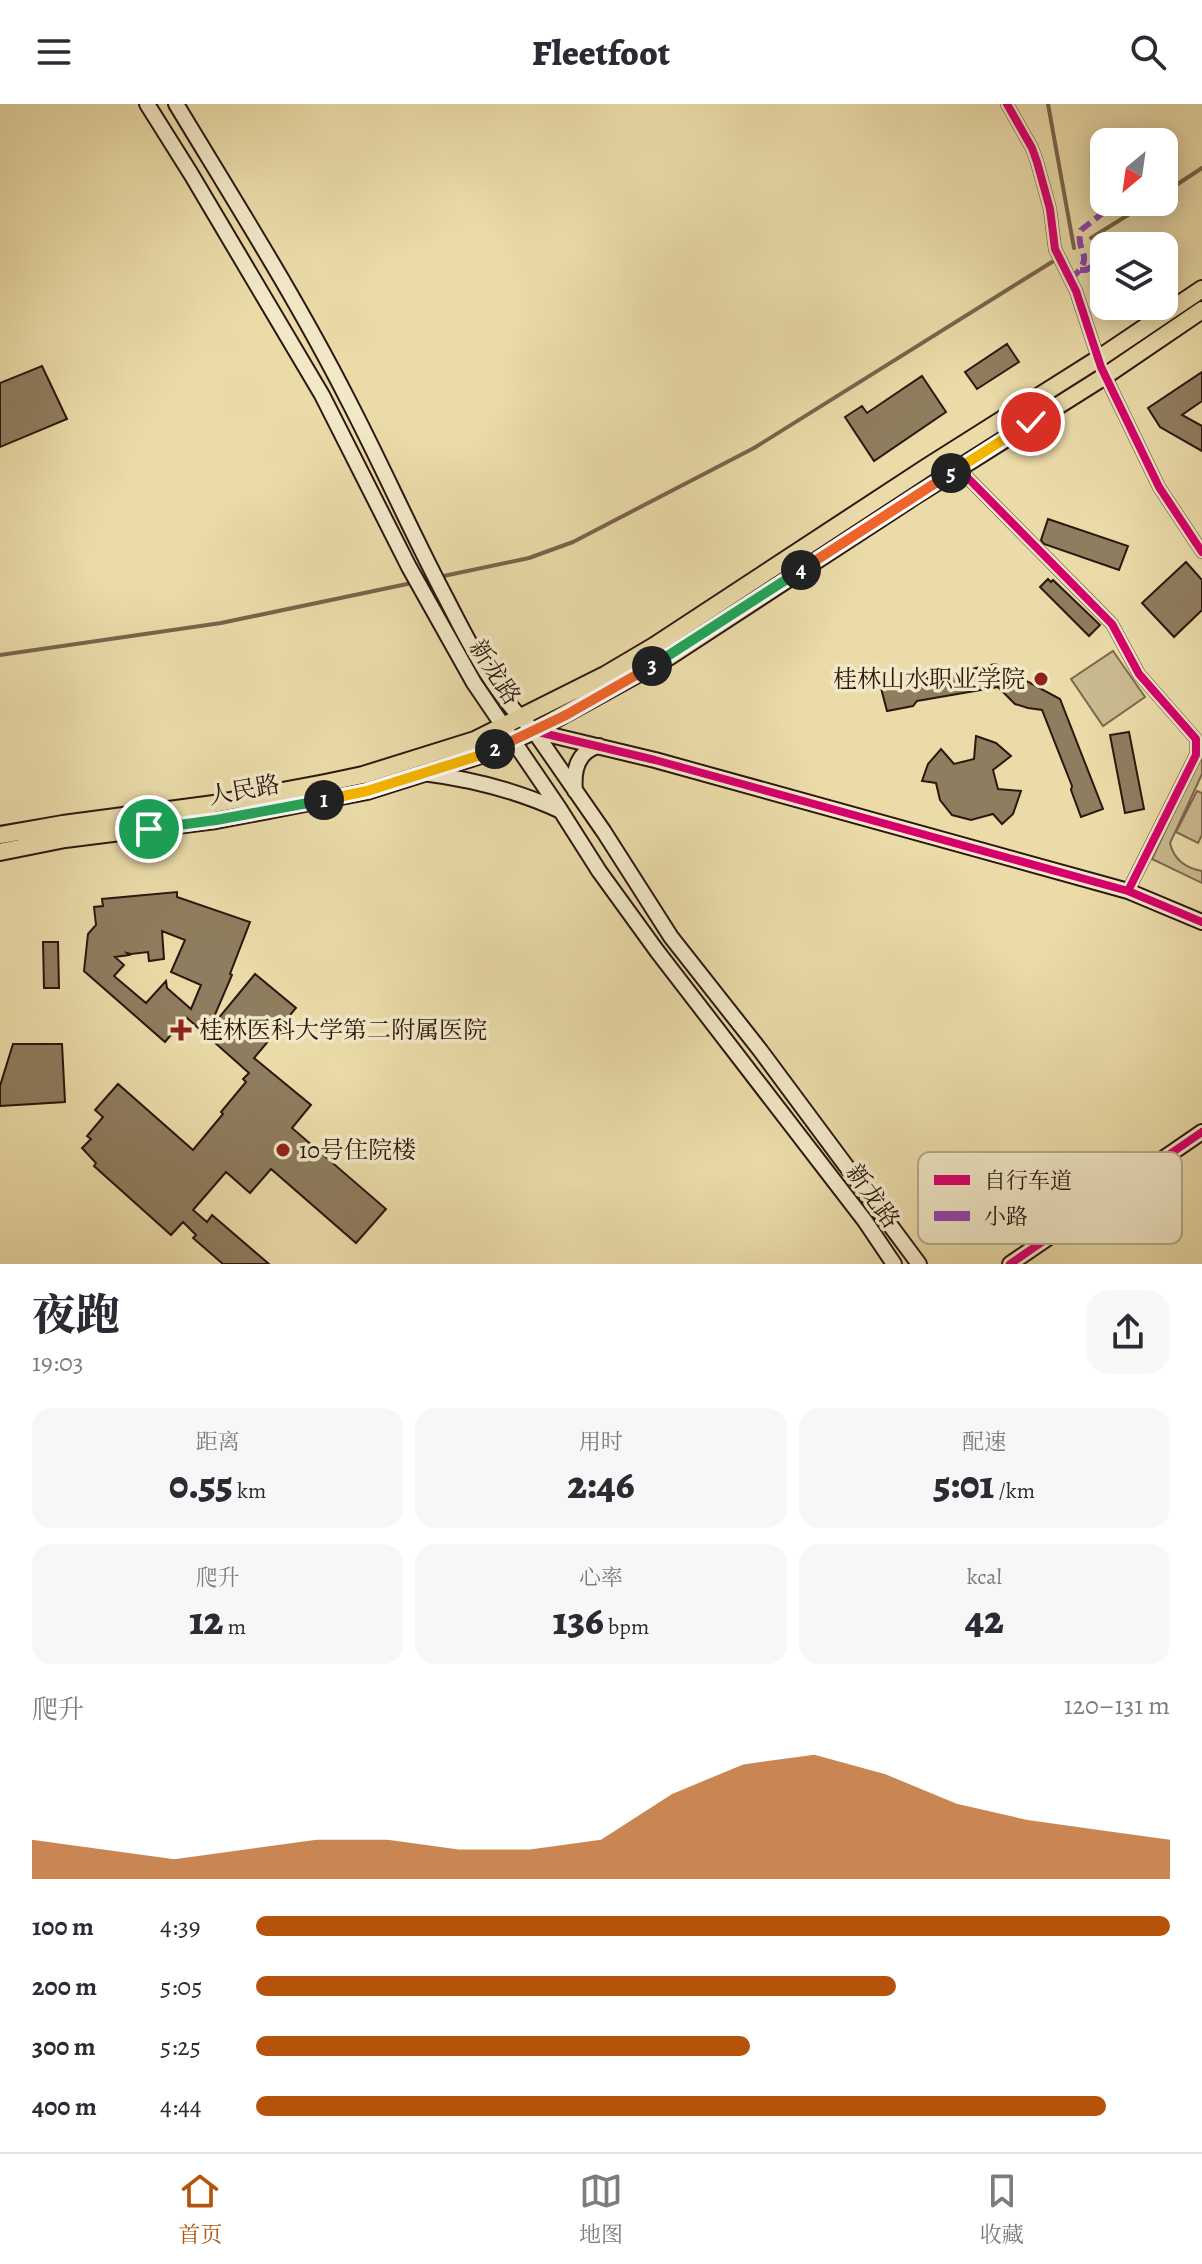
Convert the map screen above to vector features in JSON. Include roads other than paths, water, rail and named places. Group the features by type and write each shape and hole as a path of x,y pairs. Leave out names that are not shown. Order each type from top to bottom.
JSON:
{"main road":[{"name":"新龙路","path":"147,104 322,395 409,567 474,683 599,871 857,1210 894,1264"},
{"name":"新龙路","path":"176,104 255,233 347,398 426,562 493,683 534,731 671,937 760,1050 919,1264"},
{"name":"人民路","path":"0,835 214,804 363,775 475,740 605,675 654,646 1202,289"},
{"name":"人民路","path":"0,852 65,839 264,812 367,791 481,755 534,731 670,656 1105,376 1202,310"},
{"path":"534,731 655,760 1128,891 1202,922"},
{"path":"575,791 573,777 579,759 590,748 599,746"},
{"path":"423,773 494,786 562,812"},
{"path":"1173,1152 1202,1132"},
{"path":"1010,1264 1039,1244"}],"street":[{"path":"1007,104 1035,155 1048,200 1055,249 1076,291 1105,376 1159,487 1202,552"},
{"path":"958,468 1112,624 1139,674 1196,739 1196,755 1128,891"}],"waterway":[{"path":"1048,104 1074,248"},
{"path":"1178,184 1202,168"},
{"path":"1101,232 1126,216"},
{"path":"439,577 529,558 573,542 754,448 1052,262"},
{"path":"0,655 221,623 431,579"}],"place":[{"name":"桂林山水职业学院","path":"1041,679"},
{"name":"桂林医科大学第二附属医院","path":"181,1030"},
{"name":"10号住院楼","path":"283,1150"}]}
